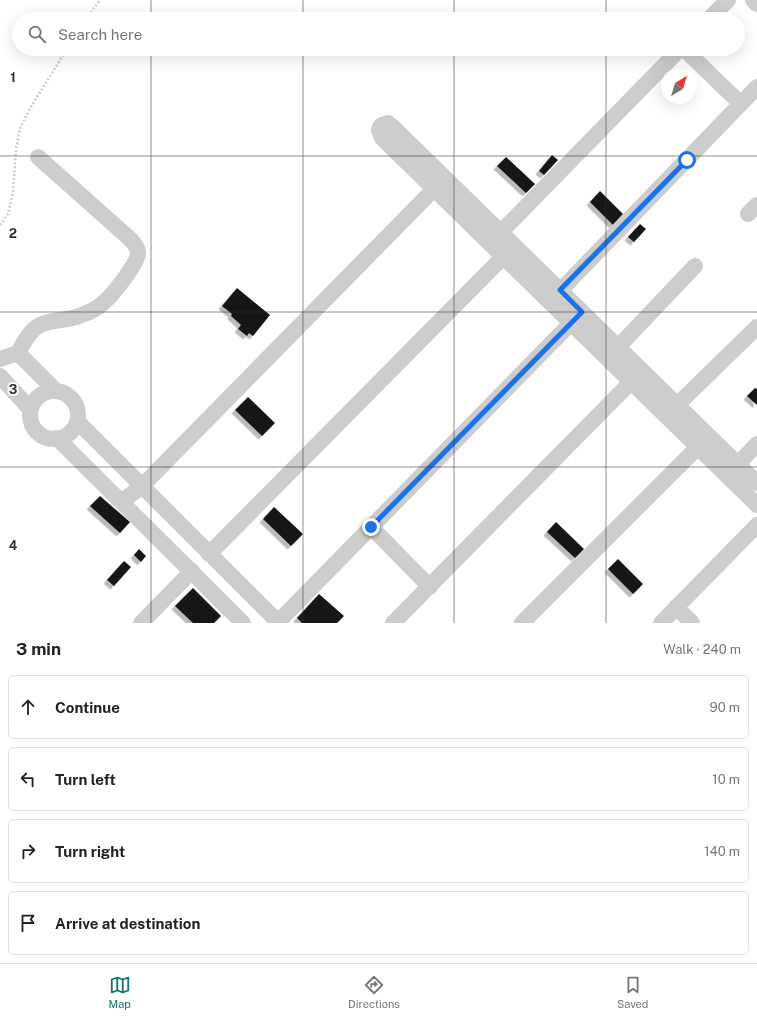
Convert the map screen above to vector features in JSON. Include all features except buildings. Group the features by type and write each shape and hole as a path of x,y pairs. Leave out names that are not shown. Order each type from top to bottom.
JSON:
{"street":[{"path":"716,12 728,0"},
{"path":"752,0 757,4"},
{"path":"501,232 673,56"},
{"path":"691,56 741,104"},
{"path":"555,296 757,87"},
{"path":"0,359 18,353 31,332 40,325 78,317 104,303 114,292 136,261 138,252 136,245 129,238 38,158"},
{"path":"439,183 501,232 631,382 704,442 738,464 757,483"},
{"path":"439,183 503,257 555,296"},
{"path":"122,502 141,486 439,183"},
{"path":"209,554 503,257"},
{"path":"618,347 695,266"},
{"path":"576,317 618,347 677,405 704,442 757,505"},
{"path":"77,421 278,623 576,317"},
{"path":"677,405 757,327"},
{"path":"18,353 55,390"},
{"path":"0,376 30,409"},
{"path":"393,623 631,382"},
{"path":"55,390 62,392 73,400 78,414 77,421 70,433 64,437 44,437 34,428 29,416 30,409 32,403 42,393 55,390"},
{"path":"57,438 243,623"},
{"path":"522,623 704,442"},
{"path":"738,464 757,444"},
{"path":"661,623 757,525"},
{"path":"371,527 430,587"},
{"path":"140,623 192,571"},
{"path":"676,607 692,623"}],"path":[{"path":"91,12 100,0"},
{"path":"0,225 8,214 13,192 16,150 20,128 32,105 63,56"}],"route":[{"path":"371,527 582,312 560,290 687,160"}]}
